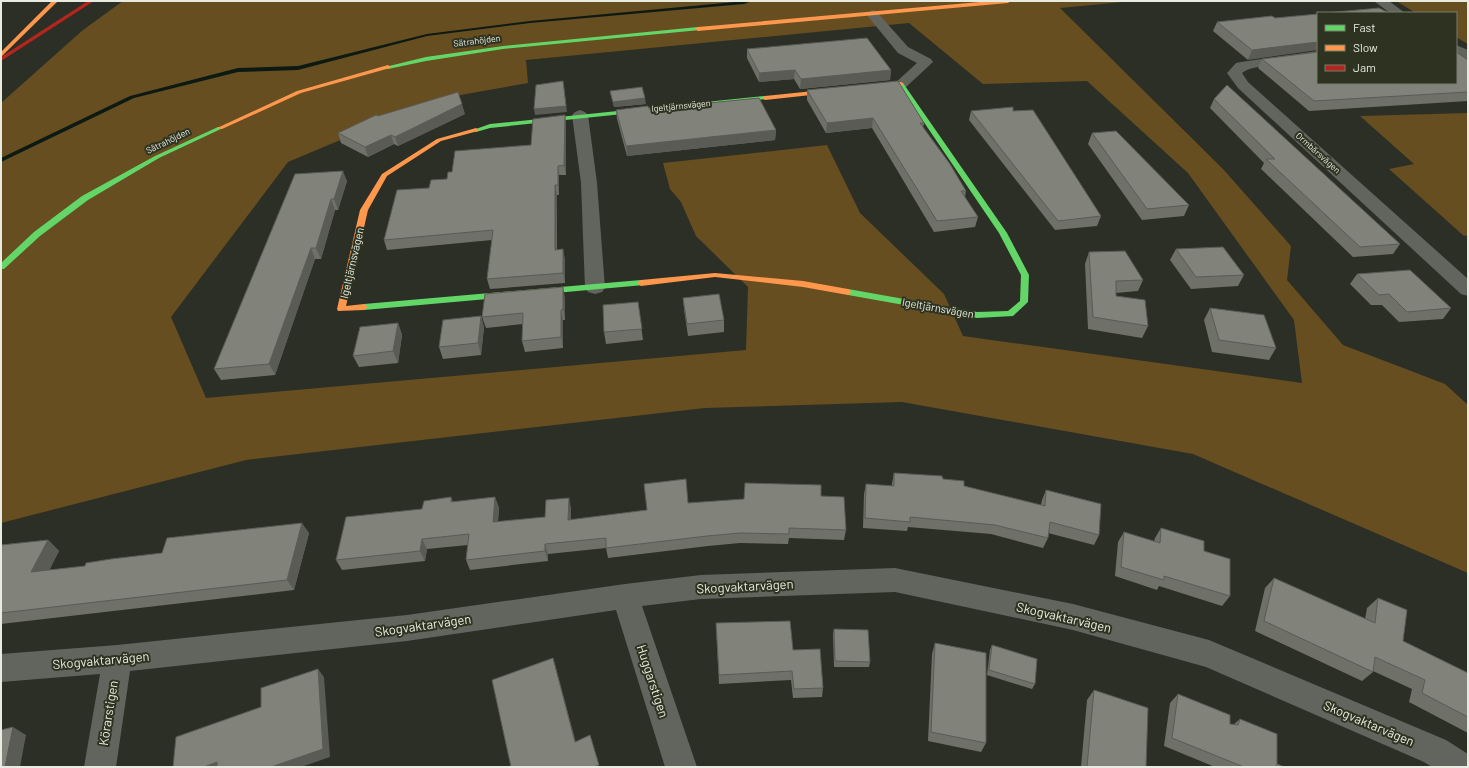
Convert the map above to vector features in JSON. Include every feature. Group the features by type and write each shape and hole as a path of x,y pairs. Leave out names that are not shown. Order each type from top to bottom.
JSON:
{"main road":[{"path":"1,55 55,1"},
{"path":"1,59 91,1"},
{"name":"Sätrahöjden","path":"1,267 37,234 73,207 122,176 157,157 260,109 299,92 338,80 437,56 492,48 1008,1"},
{"name":"Igeltjärnsvägen","path":"901,84 1003,233 1025,275 1024,302 1010,314 977,315 803,284 715,275 595,288 341,309 364,210 384,175 439,140 490,126 580,116 901,84"}],"street":[{"path":"1380,1 1397,12"},
{"path":"872,14 903,50 926,62 901,84"},
{"path":"1457,50 1468,56"},
{"name":"Ormbärsvägen","path":"1317,55 1241,66 1234,73 1243,85 1468,290"},
{"path":"580,116 589,183 595,288"},
{"name":"Skogvaktarvägen","path":"1,668 117,659 407,628 625,596 701,587 895,580 1073,617 1209,654 1435,751 1460,767"},
{"name":"Huggarstigen","path":"625,596 681,767"},
{"name":"Körarstigen","path":"100,767 117,659"}],"shaded area":[{"path":"123,1 1133,1 1060,8 1223,169 1291,246 1287,280 1343,345 1445,384 1468,405 1468,573 1193,454 902,402 705,408 246,460 1,523 1,103 83,30","holes":["909,23 983,84 1087,81 1188,173 1294,320 1302,383 963,336 944,294 860,213 827,145 663,163 670,189 681,202 696,236 748,287 746,350 206,398 171,317 288,162 438,99 528,83 526,60"]},
{"path":"1396,1 1468,1 1468,44 1457,38 1457,12 1414,12"},
{"path":"1468,113 1468,235 1464,236 1389,169 1414,164 1360,116"}],"building":[{"path":"1379,8 1387,12 1337,12"},
{"path":"1317,14 1317,42 1252,50 1217,22 1272,16 1275,18"},
{"path":"867,38 891,70 801,79 795,70 759,73 747,49"},
{"path":"1317,52 1317,84 1457,84 1457,53 1468,60 1468,92 1314,101 1262,59"},
{"path":"563,81 566,106 534,109 536,85"},
{"path":"898,81 924,123 920,123 950,164 966,191 961,191 978,217 937,221 873,118 827,123 807,90"},
{"path":"1227,85 1400,244 1360,247 1266,159 1275,159 1214,99"},
{"path":"642,87 645,98 613,102 610,91"},
{"path":"458,92 462,104 395,137 391,135 365,147 338,133 376,115 378,116"},
{"path":"759,98 776,130 626,146 616,110 648,106 649,109"},
{"path":"1013,107 1013,111 1033,110 1101,216 1058,221 971,111"},
{"path":"565,115 564,165 558,166 558,185 555,185 555,250 563,249 563,273 487,279 493,230 384,240 397,190 429,188 431,180 447,179 448,172 452,172 455,151 531,145 533,119"},
{"path":"1116,131 1189,205 1147,209 1092,133"},
{"path":"343,171 334,199 331,199 316,248 311,248 269,364 214,369 295,174"},
{"path":"1223,247 1244,275 1196,277 1176,249"},
{"path":"1125,251 1143,280 1116,281 1116,296 1145,300 1148,326 1093,317 1089,252"},
{"path":"1410,270 1451,308 1407,312 1389,294 1379,295 1357,274"},
{"path":"563,287 561,337 522,341 523,313 482,317 485,294"},
{"path":"719,294 724,320 687,324 683,298"},
{"path":"638,302 642,329 604,332 603,305"},
{"path":"1210,308 1264,315 1276,348 1219,340"},
{"path":"481,316 478,343 439,347 443,320"},
{"path":"398,323 393,351 353,356 360,327"},
{"path":"894,473 942,476 943,479 964,481 964,486 1045,506 1046,490 1101,504 1099,535 1050,522 1048,538 995,525 910,517 910,522 865,518 866,484 894,486"},
{"path":"686,479 688,503 744,499 745,483 821,485 821,496 844,497 846,530 789,528 789,534 740,533 606,548 606,538 545,544 545,551 466,560 469,534 422,539 420,551 336,560 346,517 422,509 424,501 451,497 451,502 495,497 493,522 545,517 546,500 569,498 568,520 647,510 644,484"},
{"path":"302,523 287,580 1,613 1,545 48,540 31,572 85,566 86,563 162,553 167,538"},
{"path":"1161,528 1204,541 1204,551 1230,559 1230,596 1164,576 1164,580 1121,567 1124,532 1160,543"},
{"path":"1274,578 1375,623 1378,598 1407,610 1403,641 1468,673 1468,717 1422,693 1425,680 1375,657 1373,672 1264,621"},
{"path":"790,621 793,650 820,649 823,688 794,689 792,671 719,675 716,623"},
{"path":"834,629 868,630 870,662 835,661"},
{"path":"935,643 986,653 986,743 931,732"},
{"path":"992,645 1037,659 1035,684 989,670"},
{"path":"553,658 575,742 590,735 599,765 594,767 511,767 492,680"},
{"path":"318,669 323,749 271,767 217,767 217,762 204,767 173,767 176,737 261,707 261,688"},
{"path":"1094,690 1148,708 1146,767 1087,767"},
{"path":"1178,694 1230,715 1230,724 1238,725 1240,719 1277,734 1277,767 1244,767 1172,738"},
{"path":"13,727 5,767 1,767 1,730"},
{"path":"1277,764 1284,767 1277,767"}],"waterway":[{"path":"1,160 132,97 238,70 298,68 427,35 530,22 744,3 750,1"}],"traffic: fast":[{"path":"388,67 426,59 542,43 698,29"},
{"path":"848,292 977,315 1010,314 1024,302 1025,275 1003,233 901,84"},
{"path":"476,130 490,126 765,98"},
{"path":"1,267 37,234 85,198 157,157 220,128"},
{"path":"364,307 641,283"}],"traffic: slow":[{"path":"1,55 55,1"},
{"path":"698,29 1008,1"},
{"path":"220,128 299,92 388,67"},
{"path":"765,98 901,84"},
{"path":"364,307 341,309 364,210 384,175 439,140 476,130"},
{"path":"641,283 715,275 803,284 848,292"}],"traffic: jam":[{"path":"1,59 91,1"}]}
